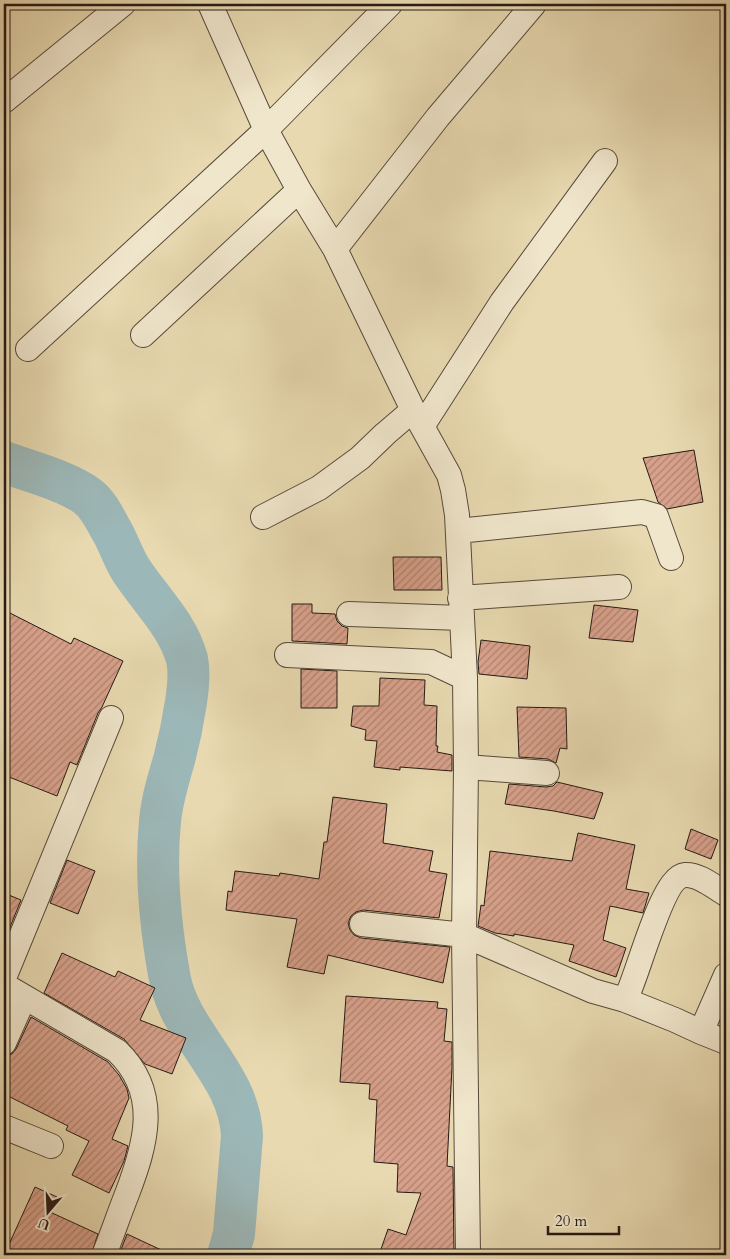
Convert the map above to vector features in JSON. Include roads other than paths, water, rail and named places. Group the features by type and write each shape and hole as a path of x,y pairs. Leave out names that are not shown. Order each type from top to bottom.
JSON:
{"street":[{"path":"4,101 123,4"},
{"path":"28,348 266,130 390,4"},
{"path":"335,249 438,118 534,4"},
{"path":"213,5 266,130 299,190 335,249 418,418 449,475 454,490 458,531 465,678 464,935 468,1255"},
{"path":"262,517 326,483 360,458 385,434 418,418 605,161"},
{"path":"142,335 299,190"},
{"path":"458,531 642,512 656,516 671,558"},
{"path":"349,614 461,608 620,588"},
{"path":"287,655 431,662 465,678"},
{"path":"4,978 111,718"},
{"path":"466,767 547,773"},
{"path":"625,1000 632,989 644,947 676,878 694,876 726,894"},
{"path":"362,924 464,935 593,991 625,1000 726,1042"},
{"path":"700,1032 726,975"},
{"path":"4,985 117,1051 130,1063 145,1100 147,1117 141,1156 104,1255"},
{"path":"4,1043 24,998"},
{"path":"4,1127 50,1146"}],"waterway":[{"path":"4,462 69,486 87,496 94,503 113,533 130,568 171,625 187,659 188,681 185,709 160,821 158,859 159,898 169,974 175,996 184,1016 231,1093 239,1113 242,1136 234,1234 228,1255"}]}
